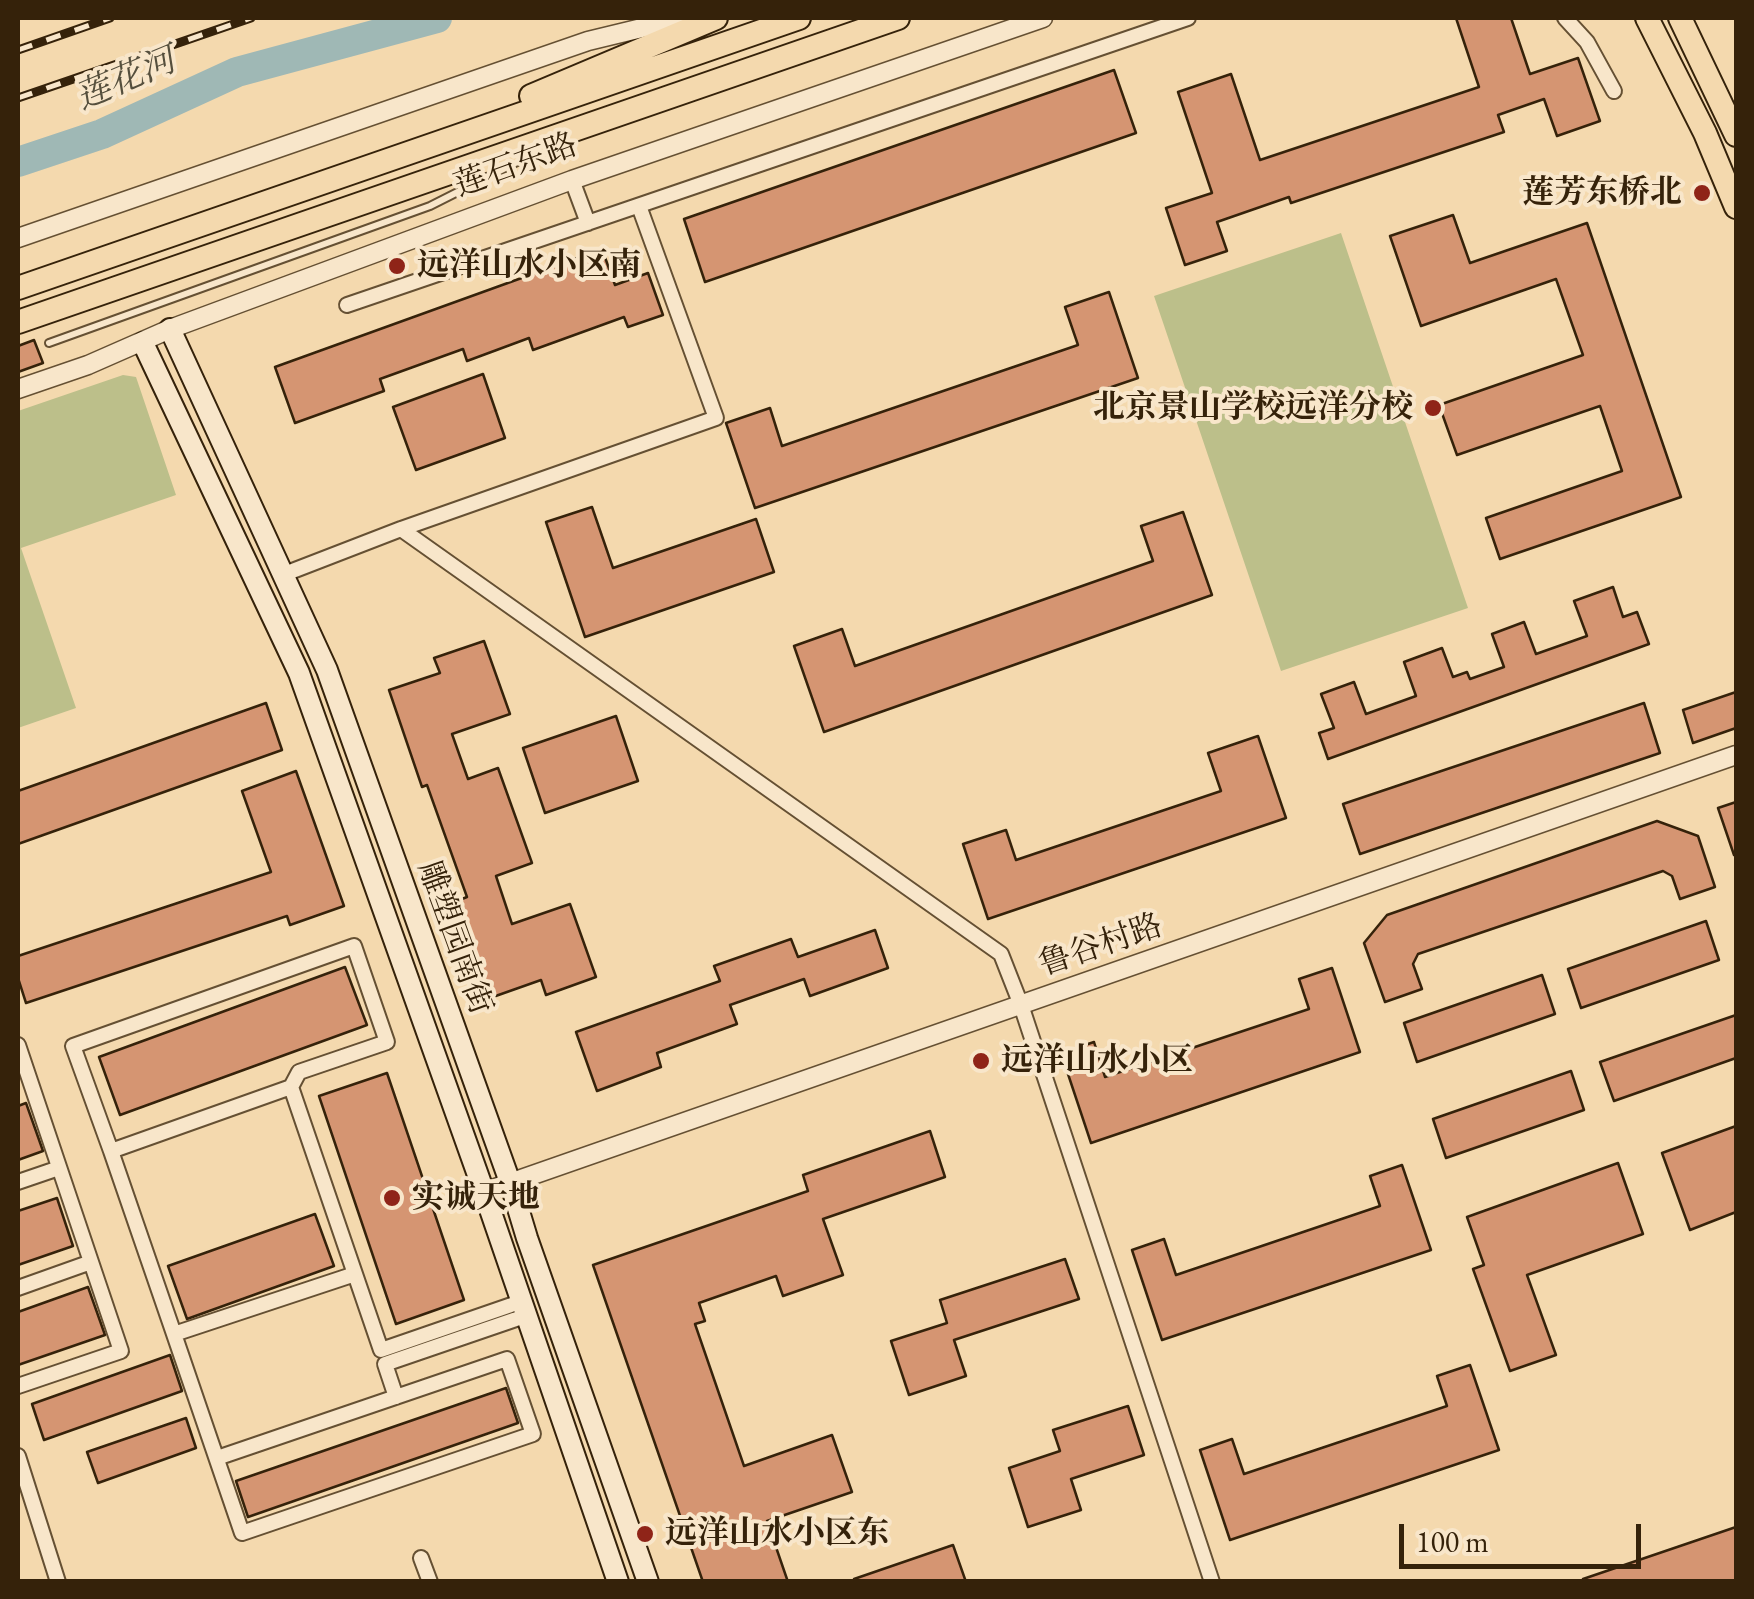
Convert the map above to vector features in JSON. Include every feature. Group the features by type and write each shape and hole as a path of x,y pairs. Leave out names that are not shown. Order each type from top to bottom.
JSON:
{"main road":[{"path":"334,178 716,18"},
{"name":"莲石东路","path":"18,288 799,18"},
{"name":"莲石东路","path":"18,322 898,18"},
{"path":"1647,18 1705,133 1736,207"},
{"path":"1680,18 1736,135"},
{"name":"雕塑园南街","path":"170,329 326,670 648,1582"},
{"name":"雕塑园南街","path":"143,343 299,674 618,1582"}],"street":[{"path":"18,238 588,41 683,18"},
{"name":"莲石东路","path":"18,389 572,180 1043,18"},
{"path":"347,305 1188,18"},
{"path":"1565,18 1587,42 1614,91"},
{"path":"572,180 588,224"},
{"path":"282,575 716,418 639,206"},
{"path":"401,529 1001,954 1212,1582"},
{"name":"鲁谷村路","path":"484,1192 1736,755"},
{"path":"111,1150 291,1087 299,1072 388,1042 354,946 72,1046 242,1533 533,1434 508,1359 216,1458"},
{"path":"18,1045 21,1068 121,1350 18,1386"},
{"path":"291,1087 396,1397"},
{"path":"18,1182 59,1168"},
{"path":"18,1288 91,1262"},
{"path":"174,1334 356,1274"},
{"path":"383,1357 522,1309"},
{"path":"18,1456 58,1582"},
{"path":"421,1558 430,1582"}],"lane":[{"path":"49,343 430,206 601,120"}],"green space":[{"path":"1341,233 1468,608 1281,671 1154,296"},
{"path":"123,375 136,377 176,495 21,548 76,708 18,728 18,411"}],"building":[{"path":"1456,18 1511,18 1530,74 1578,58 1600,121 1557,136 1544,99 1498,115 1504,132 1291,203 1289,197 1217,222 1227,251 1185,265 1166,208 1212,193 1178,92 1231,74 1260,160 1479,87"},
{"path":"1114,70 1136,133 705,282 684,219"},
{"path":"1453,215 1470,263 1587,223 1681,497 1500,559 1486,518 1622,471 1600,406 1457,455 1439,405 1583,355 1556,279 1421,326 1390,236"},
{"path":"602,249 615,285 648,273 663,315 628,327 624,317 533,350 529,338 467,361 463,349 380,379 384,391 295,423 275,367"},
{"path":"1109,292 1138,378 755,508 726,423 770,408 782,446 1078,345 1065,307"},
{"path":"34,340 43,363 18,372 18,346"},
{"path":"483,374 505,438 416,470 393,407"},
{"path":"592,507 613,568 756,519 774,572 585,637 546,522"},
{"path":"1183,512 1212,595 824,732 794,646 842,629 855,666 1153,561 1141,526"},
{"path":"1613,587 1623,617 1637,612 1649,644 1328,759 1319,733 1334,728 1321,694 1354,682 1366,714 1416,696 1404,662 1442,648 1453,677 1467,672 1470,679 1504,667 1492,634 1524,622 1536,654 1587,636 1574,601"},
{"path":"484,641 510,714 452,734 468,779 498,768 532,863 496,876 512,924 570,904 596,977 546,995 541,980 490,998 457,901 467,897 427,785 422,787 389,690 440,673 434,658"},
{"path":"1736,692 1736,728 1693,743 1683,710"},
{"path":"266,703 282,750 18,844 18,791"},
{"path":"1644,703 1660,753 1360,854 1343,804"},
{"path":"616,716 638,781 545,813 523,748"},
{"path":"1258,736 1286,818 988,919 963,844 1006,830 1016,860 1221,791 1208,753"},
{"path":"296,771 344,906 290,925 287,916 26,1003 18,978 18,956 271,872 242,791"},
{"path":"1736,802 1736,855 1734,855 1718,808"},
{"path":"1657,821 1698,836 1715,887 1680,899 1672,876 1663,871 1418,954 1413,964 1422,989 1385,1002 1364,943 1387,915"},
{"path":"1706,921 1719,960 1581,1008 1568,969"},
{"path":"875,930 888,968 810,996 804,979 730,1005 737,1024 657,1053 661,1067 597,1091 576,1032 720,981 714,966 791,939 798,957"},
{"path":"345,967 367,1025 120,1115 99,1057"},
{"path":"1332,968 1360,1052 1091,1143 1061,1053 1094,1042 1105,1077 1309,1009 1299,979"},
{"path":"1542,975 1555,1014 1417,1062 1404,1023"},
{"path":"1736,1015 1736,1058 1614,1101 1600,1062"},
{"path":"1571,1071 1584,1110 1446,1158 1433,1119"},
{"name":"实诚天地","path":"387,1073 464,1300 396,1324 319,1096"},
{"path":"26,1103 43,1151 18,1160 18,1106"},
{"path":"1736,1126 1736,1212 1690,1230 1662,1153"},
{"path":"930,1131 945,1177 823,1219 843,1275 783,1296 776,1276 699,1303 705,1321 695,1324 744,1466 832,1435 852,1492 767,1521 788,1582 703,1582 593,1265 808,1191 803,1175"},
{"path":"1618,1163 1643,1234 1527,1275 1556,1355 1510,1371 1473,1269 1484,1265 1467,1217"},
{"path":"1402,1165 1431,1250 1162,1340 1132,1250 1164,1239 1176,1275 1380,1206 1370,1176"},
{"path":"57,1198 73,1246 18,1265 18,1211"},
{"path":"315,1214 334,1266 187,1319 168,1266"},
{"path":"1065,1259 1079,1299 954,1340 966,1376 909,1395 891,1341 947,1323 940,1300"},
{"path":"88,1287 105,1335 18,1365 18,1312"},
{"path":"170,1355 182,1391 44,1440 32,1404"},
{"path":"1470,1365 1499,1450 1230,1540 1200,1450 1232,1439 1244,1474 1447,1406 1437,1376"},
{"path":"506,1388 518,1423 248,1517 236,1481"},
{"path":"1128,1406 1144,1455 1071,1479 1081,1510 1028,1527 1009,1468 1060,1451 1053,1430"},
{"path":"186,1418 196,1448 98,1483 87,1452"},
{"path":"1736,1527 1736,1582 1584,1582 1583,1579"},
{"path":"953,1545 966,1582 854,1582 854,1579"}],"waterway":[{"name":"莲花河","path":"18,162 102,134 237,72 437,18"}],"railway":[{"path":"18,50 110,18"},
{"path":"18,98 251,18"}],"place":[{"name":"莲芳东桥北","path":"1702,193"},
{"name":"远洋山水小区南","path":"397,266"},
{"name":"北京景山学校远洋分校","path":"1433,408"},
{"name":"远洋山水小区","path":"981,1061"},
{"name":"实诚天地","path":"392,1198"},
{"name":"远洋山水小区东","path":"645,1534"}]}
